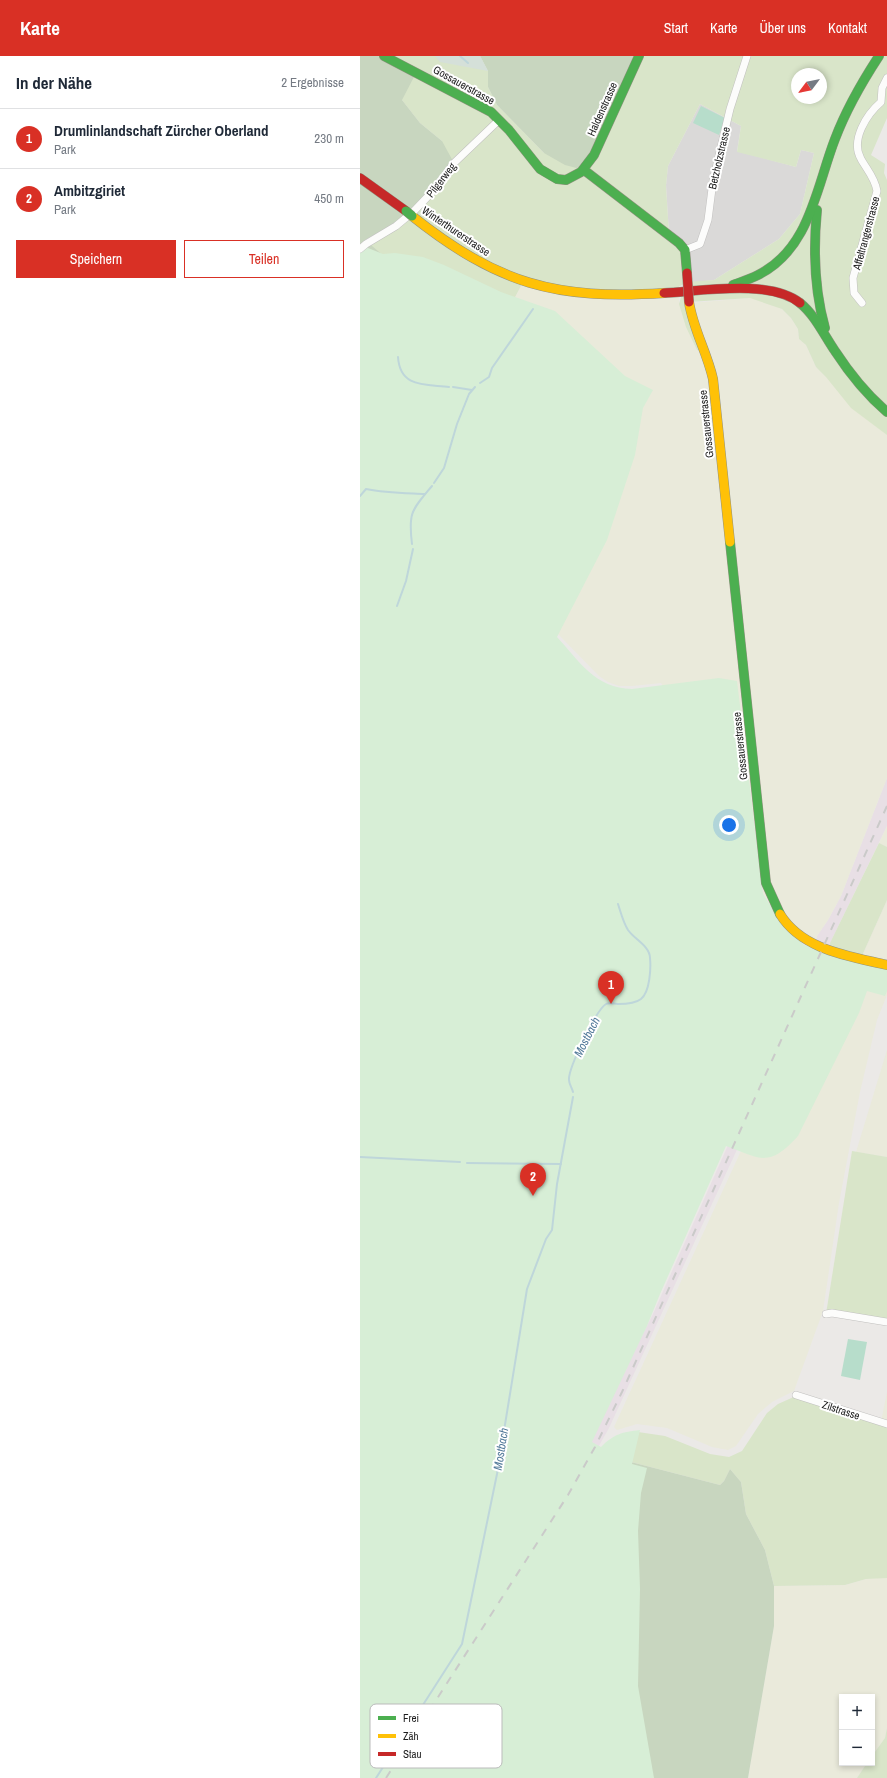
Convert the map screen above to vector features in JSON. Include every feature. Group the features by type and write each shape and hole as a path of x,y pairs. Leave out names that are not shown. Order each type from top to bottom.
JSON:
{"main road":[{"name":"Gossauerstrasse","path":"384,56 490,112 499,120 530,160 544,173 556,179 564,180 575,177 584,170"},
{"name":"Haldenstrasse","path":"584,170 594,155 639,56"},
{"path":"714,290 740,283 759,275 778,262 797,242 806,225 819,193 830,154 843,122 857,93 879,56"},
{"path":"584,170 669,234 685,250"},
{"name":"Winterthurerstrasse","path":"360,178 450,245 487,266 513,278 547,289 578,294 609,296 637,296 714,290"},
{"path":"819,193 813,246 814,280 822,321 839,360"},
{"name":"Gossauerstrasse","path":"685,250 692,320 709,360 713,378 766,883 773,903 782,918 797,934 823,947 887,965"},
{"path":"714,290 761,289 783,292 797,300 807,309 839,360 861,389 887,412"}],"street":[{"name":"Betzholzstrasse","path":"685,250 700,244 707,224 713,181 730,109 746,56"},
{"name":"Affeltrangerstrasse","path":"862,304 854,293 853,278 877,191 873,178 860,157 856,142 871,110 881,102 882,88 887,78"},
{"name":"Pilgerweg","path":"360,249 363,243 396,226 414,211 434,190 454,163 499,120"},
{"path":"826,1314 832,1313 887,1322"},
{"name":"Zilstrasse","path":"796,1395 887,1424"}],"shaded area":[{"path":"435,56 480,56 488,71 440,62"},
{"path":"700,104 741,126 737,151 796,167 801,150 814,153 800,214 779,239 714,280 686,283 669,234 666,185 668,166"},
{"path":"523,282 679,296 679,304 750,298 766,302 782,309 791,318 798,329 799,339 806,345 816,367 887,435 887,778 841,896 828,920 817,936 817,945 805,944 786,927 763,894 755,834 661,683 619,686 608,682 599,676 556,632 513,301"},
{"path":"887,778 887,826 830,943 831,951 763,1093 609,1428 555,1524 429,1704 424,1704 582,1455 653,1314 817,945 817,936 828,920 841,896"},
{"path":"887,826 887,847 879,843"},
{"path":"887,900 887,965 861,958"},
{"path":"865,962 887,969 887,995 877,1020 860,1092 839,1203 823,1311 794,1391 772,1402 758,1414 736,1446 728,1450 712,1447 667,1428 637,1424 617,1430 614,1427 740,1153"},
{"path":"887,1050 887,1157 856,1152"},
{"path":"887,1392 887,1424 881,1422"},
{"path":"887,1578 887,1728 885,1738 875,1752 875,1694 839,1694 839,1766 865,1766 857,1778 748,1778 774,1626 774,1586 845,1585 866,1579"}],"green space":[{"path":"360,56 384,56 416,73 402,100 420,123 442,141 454,163 406,217 365,240 385,257 360,301"},
{"path":"384,56 480,56 488,71 488,87 497,105 544,153 639,56 887,56 887,118 871,155 885,164 884,173 887,180 887,435 851,408 816,367 806,345 799,339 798,329 791,318 782,309 750,298 689,302 706,352 697,350 686,327 679,304 685,283 677,288 627,296 523,282 513,301 385,257 364,241 406,218 442,141 420,123 402,100","holes":["700,104 741,126 737,152 796,167 801,150 814,153 800,214 779,239 714,280 686,282 679,243 669,234 666,186 668,166"]},
{"path":"480,56 639,56 584,170 565,165 544,153 497,105 488,87 488,71"},
{"path":"701,106 725,118 719,135 693,123"},
{"path":"364,248 368,248 383,254 395,253 423,257 444,265 501,292 555,311 625,376 653,390 643,408 635,455 607,540 557,637 589,672 598,679 619,688 632,689 719,678 737,681 763,894 785,927 804,945 887,970 887,991 885,996 867,991 859,1013 798,1136 788,1146 772,1157 757,1157 726,1146 647,1326 592,1442 601,1447 610,1439 619,1434 640,1430 632,1464 647,1468 641,1493 638,1531 640,1589 638,1686 654,1778 360,1778 360,252"},
{"path":"879,843 887,847 887,900 861,958 831,951 830,943"},
{"path":"852,1151 887,1157 887,1322 826,1314"},
{"path":"848,1339 867,1342 860,1380 841,1376"},
{"path":"796,1396 887,1427 887,1578 866,1579 845,1585 774,1586 765,1550 746,1514 741,1482 730,1469 724,1481 720,1485 631,1462 638,1432 665,1436 710,1454 729,1457 742,1451 767,1413 778,1404"},
{"path":"631,1462 720,1485 724,1481 730,1469 741,1482 746,1514 765,1550 774,1586 774,1626 748,1778 639,1778"},
{"path":"887,1728 887,1778 857,1778 865,1766 875,1766 875,1752 885,1738"}],"waterway":[{"path":"460,56 468,63"},
{"path":"480,383 489,377 492,368 533,309"},
{"path":"398,357 403,374 409,379 423,384 449,387"},
{"path":"453,387 472,390"},
{"path":"434,483 444,468 457,424 469,394 475,387"},
{"path":"412,544 411,518 413,512 432,486"},
{"path":"360,496 366,489 425,494"},
{"path":"397,606 406,581 413,549"},
{"name":"Mostbach","path":"573,1092 569,1083 573,1064 601,1009 607,1003 623,1004 639,1000 644,996 648,986 650,968 649,954 645,946 628,930 623,921 618,904"},
{"name":"Mostbach","path":"424,1704 462,1644 497,1474 527,1289 546,1239 552,1230 557,1184 573,1097"},
{"name":"Mostbach","path":"360,1157 460,1162"},
{"name":"Mostbach","path":"467,1163 561,1164"},
{"name":"Mostbach","path":"376,1778 382,1768"}],"railway":[{"path":"434,1704 568,1495 595,1447 622,1392 887,806"},
{"path":"386,1778 392,1768"}],"traffic: fast":[{"path":"384,56 491,112 509,130 540,169 557,179 566,180 581,172 594,155 639,56"},
{"path":"733,285 758,275 775,264 789,250 800,233 809,216 839,128 866,76 879,56"},
{"path":"584,170 679,243 685,250 687,273"},
{"path":"817,210 815,270 821,313 825,328"},
{"path":"406,211 412,216"},
{"path":"800,303 815,319 853,376 865,391 887,412"},
{"path":"730,542 766,883 780,914"}],"traffic: slow":[{"path":"412,216 472,258 529,283 559,290 591,293 664,293"},
{"path":"689,302 713,379 730,542"},
{"path":"780,914 789,926 814,944 828,950 887,965"}],"traffic: jam":[{"path":"360,178 406,211"},
{"path":"687,273 689,302"},
{"path":"664,293 735,288 754,289 771,291 787,296 800,303"}],"place":[{"name":"Drumlinlandschaft Zürcher Oberland","path":"611,1004"},
{"name":"Ambitzgiriet","path":"533,1196"}]}
